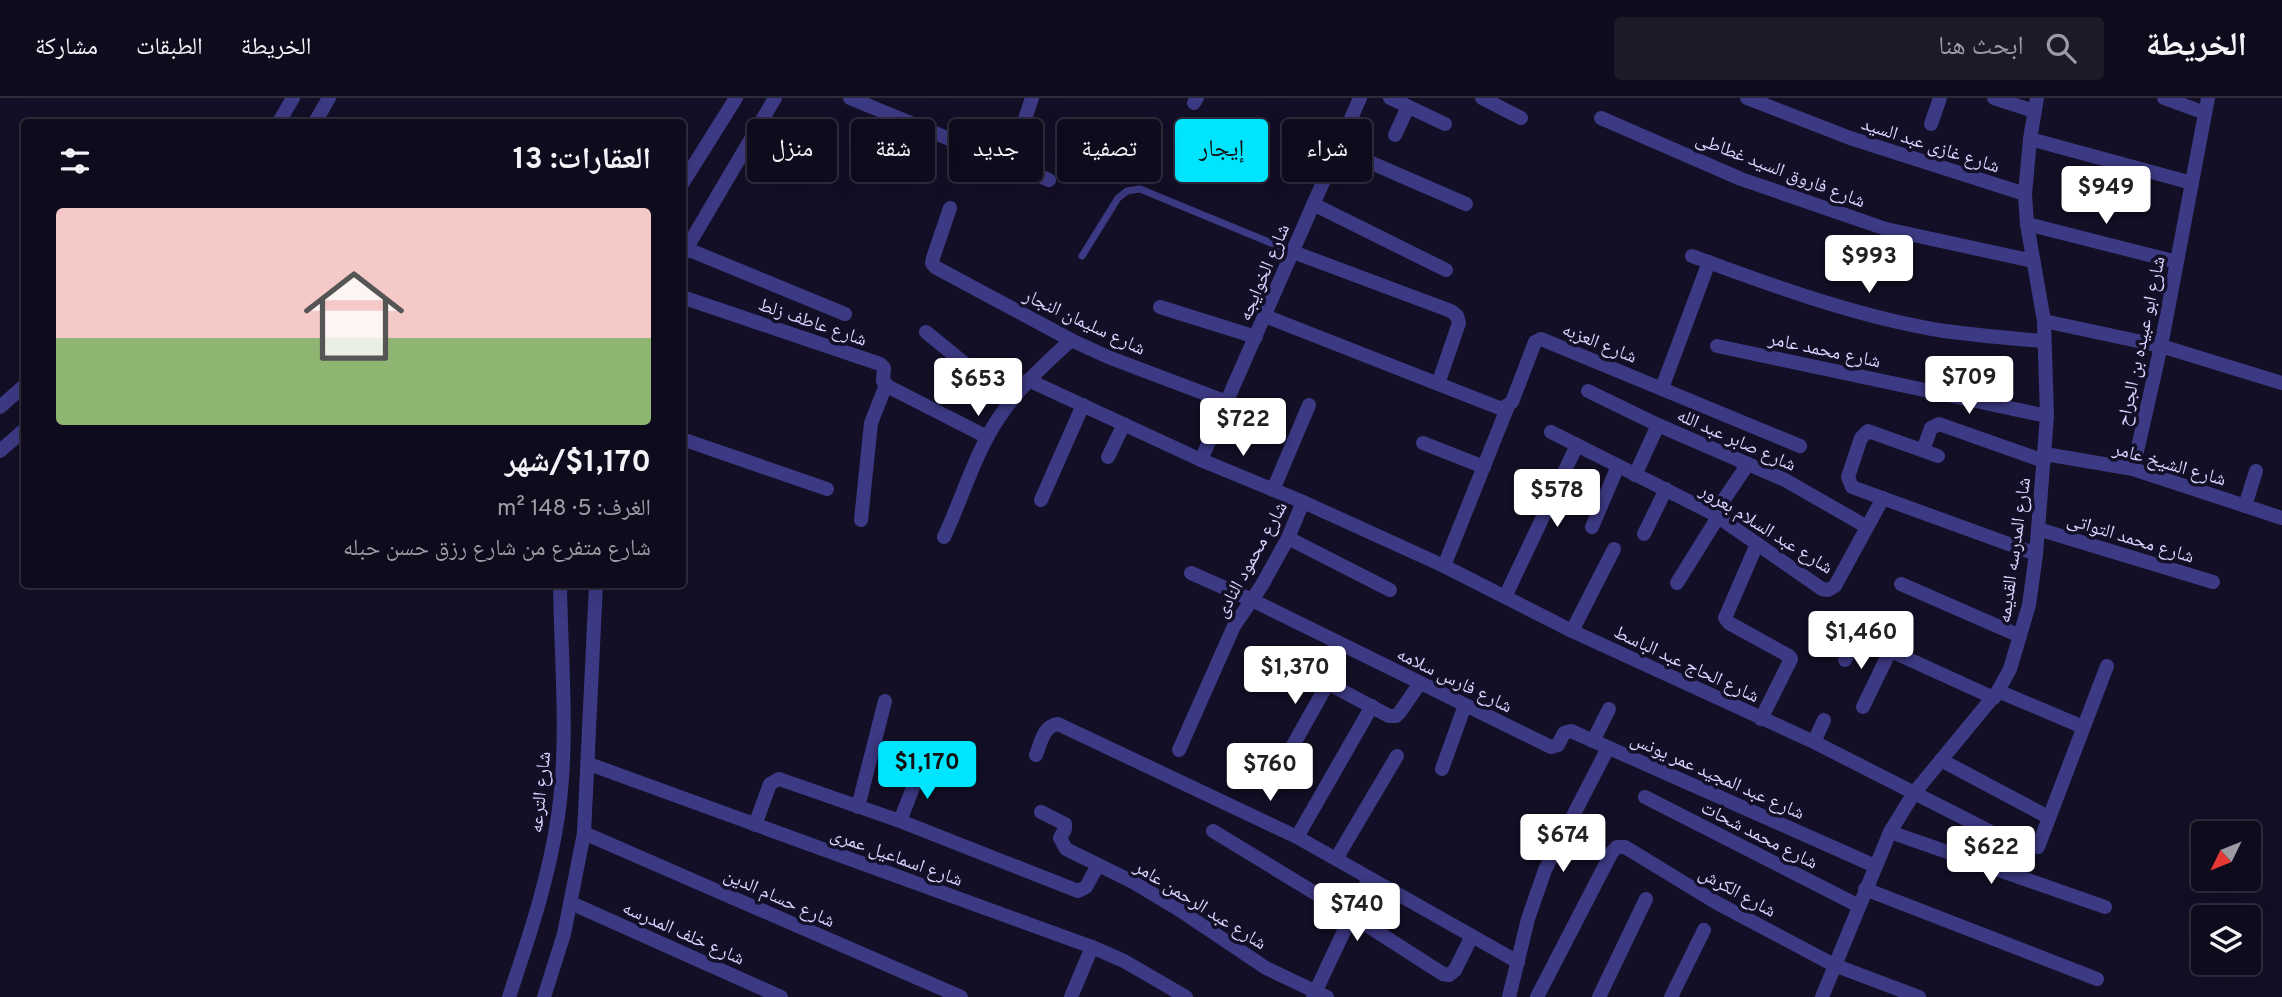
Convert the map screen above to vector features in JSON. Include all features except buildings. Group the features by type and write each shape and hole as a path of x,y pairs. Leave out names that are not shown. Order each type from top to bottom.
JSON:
{"street":[{"path":"281,119 293,98"},
{"path":"317,119 328,98"},
{"path":"686,178 736,98"},
{"path":"686,251 775,98"},
{"path":"850,98 1049,180"},
{"path":"1025,119 1032,98"},
{"name":"شارع الخوايجه","path":"1350,119 1360,98"},
{"path":"1390,98 1446,124"},
{"path":"1482,98 1521,118"},
{"name":"شارع غازى عبد السيد","path":"1748,98 1850,138 2025,194"},
{"path":"1931,124 1940,98"},
{"path":"1994,98 2035,105"},
{"path":"2164,98 2207,105"},
{"name":"شارع المدرسه القديمه","path":"1822,997 1890,832 1914,793 1996,695 2010,669 2029,605 2048,416 2044,321 2027,223 2025,194 2035,105"},
{"name":"شارع ابو عبيده بن الجراح","path":"2133,469 2161,346 2207,105"},
{"path":"1395,135 1408,107"},
{"name":"شارع فاروق السيد غطاطى","path":"1601,117 1741,179 1886,229 2033,261"},
{"path":"2030,139 2192,183"},
{"path":"1372,163 1466,204"},
{"name":"شارع الخوايجه","path":"1201,460 1322,182"},
{"path":"1313,204 1446,270"},
{"name":"شارع سليمان النجار","path":"950,208 932,263 940,270 1108,357 1227,402"},
{"path":"2027,223 2177,262"},
{"path":"1293,252 1451,311 1457,316 1459,323 1438,384"},
{"path":"686,253 845,314"},
{"path":"1692,256 1797,293 1894,320 1976,335 2043,341"},
{"path":"1662,388 1709,262"},
{"name":"شارع عاطف زلط","path":"686,298 880,364 884,368 882,377 886,385 987,436"},
{"path":"1160,307 1256,337"},
{"path":"1265,316 1496,407 1508,406 1444,566"},
{"path":"2044,321 2161,346 2282,383"},
{"path":"926,332 1010,401"},
{"name":"شارع العزبه","path":"1508,406 1535,342 1541,339 1800,446"},
{"path":"944,537 987,436 1010,401 1028,380 1072,340"},
{"name":"شارع محمد عامر","path":"1717,346 2048,416"},
{"name":"شارع الحاج عبد الباسط","path":"1028,380 1201,460 1303,502 1444,566 1572,631 1814,742 1995,834"},
{"path":"861,520 871,423 886,385"},
{"path":"0,407 21,389"},
{"name":"شارع صابر عبد الله","path":"1588,391 1658,425 1785,480 1867,527"},
{"path":"1041,500 1083,405"},
{"path":"1273,490 1309,405"},
{"path":"1108,457 1124,424"},
{"name":"شارع الشيخ عامر","path":"1923,450 1931,428 1939,424 2045,457 2133,469 2282,518"},
{"path":"1635,475 1658,425"},
{"name":"شارع عبد السلام بعرور","path":"1551,432 1716,515 1822,589 1828,590 1835,586 1883,498"},
{"path":"1938,456 1872,432 1864,433 1848,477 1852,487 2036,554"},
{"path":"0,452 21,433"},
{"path":"686,440 827,489"},
{"path":"1423,443 1484,467"},
{"path":"1505,597 1577,445"},
{"path":"1677,583 1748,464"},
{"path":"1592,527 1618,466"},
{"path":"2245,506 2256,471"},
{"path":"1644,534 1666,489"},
{"name":"شارع محمود النادى","path":"1179,750 1234,626 1288,538 1303,502"},
{"name":"شارع محمد التواتى","path":"2038,529 2213,582"},
{"path":"1288,538 1390,590"},
{"path":"1757,544 1726,614 1726,621 1789,656 1790,663 1761,719"},
{"path":"1572,631 1614,549"},
{"name":"شارع فارس سلامه","path":"1191,573 1551,747"},
{"path":"1901,584 2020,636"},
{"name":"شارع الترعه","path":"509,997 548,869 558,814 563,758 560,588"},
{"path":"544,997 564,934 584,833 596,588"},
{"path":"1828,622 1996,695 2083,727"},
{"path":"1844,660 1857,635"},
{"path":"1863,707 1890,651"},
{"path":"1290,663 1389,716 1396,716 1420,683"},
{"path":"2038,847 2107,666"},
{"path":"1292,747 1328,683"},
{"path":"858,807 885,701"},
{"path":"1442,769 1465,705"},
{"path":"1297,837 1372,706"},
{"path":"1594,741 1609,709"},
{"path":"1814,742 1824,720"},
{"path":"1036,755 1047,729 1058,724 1297,837 1518,962"},
{"name":"شارع عبد المجيد عمر يونس","path":"1551,747 1558,745 1567,731 1875,866"},
{"path":"1509,997 1528,919 1545,870 1608,748"},
{"path":"1335,859 1397,756"},
{"path":"1941,760 2048,817"},
{"name":"شارع اسماعيل عمرى","path":"589,764 1092,947 1124,961 1165,992 1185,997"},
{"path":"900,821 921,767"},
{"path":"755,825 770,784 779,779 900,821 1078,891 1086,887 1098,865"},
{"name":"شارع محمد شحات","path":"1645,797 1858,905"},
{"name":"شارع عبد الرحمن عامر","path":"1041,812 1065,824 1060,838 1066,849 1178,908 1266,968 1318,995"},
{"path":"1213,831 1443,974 1449,975 1455,970 1472,936"},
{"path":"1890,832 2105,907"},
{"name":"شارع حسام الدين","path":"584,833 961,997"},
{"name":"شارع الكرش","path":"1537,997 1617,847 1625,847 1717,903 1834,965 1919,997"},
{"path":"1318,995 1369,878"},
{"path":"1865,889 2097,979"},
{"path":"1599,997 1646,899"},
{"name":"شارع خلف المدرسه","path":"571,902 781,997"},
{"path":"1671,997 1704,930"},
{"path":"1071,997 1092,947"}],"lane":[{"path":"1082,256 1118,198 1127,191 1140,189 1293,252"}]}
